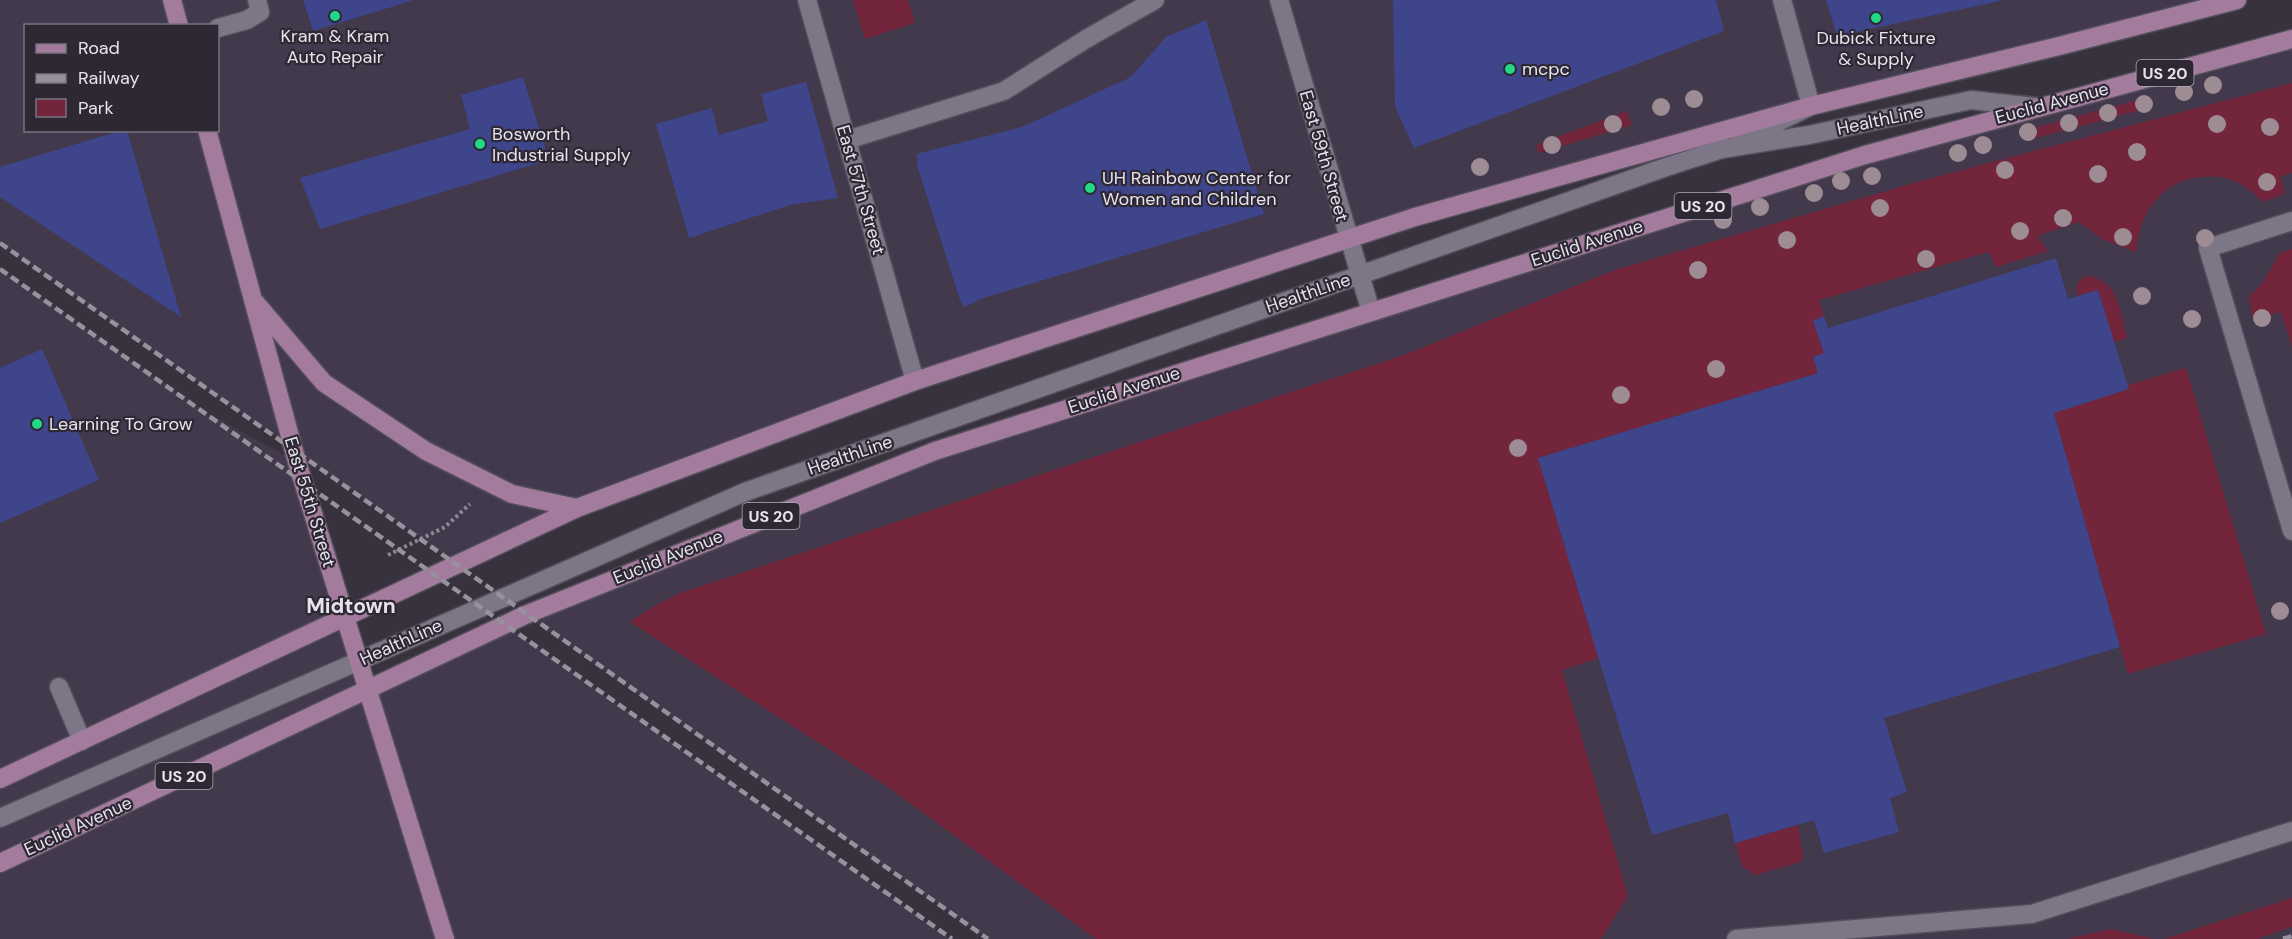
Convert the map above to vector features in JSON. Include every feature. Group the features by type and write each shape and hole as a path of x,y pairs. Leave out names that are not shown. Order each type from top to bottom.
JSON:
{"main road":[{"path":"172,0 178,24"},
{"path":"0,779 577,508 915,381 1426,214 1810,106 2237,0"},
{"name":"Euclid Avenue","path":"0,863 553,603 935,451 1865,155 2292,39"},
{"name":"East 55th Street","path":"208,132 297,462 445,939"},
{"path":"252,297 324,383 426,451 512,494 577,508"}],"street":[{"path":"219,28 247,20 260,12 256,0"},
{"name":"East 57th Street","path":"807,0 915,381"},
{"path":"847,140 1004,91 1086,39 1155,0"},
{"name":"East 59th Street","path":"1279,0 1371,312"},
{"path":"1782,0 1810,106"},
{"name":"HealthLine","path":"0,818 745,492 1666,167 1722,150 1809,135 1971,100 2037,107"},
{"name":"HealthLine","path":"1722,150 1810,106"},
{"path":"2292,221 2208,248 2292,531"},
{"path":"58,687 82,741"},
{"path":"1736,939 2032,914 2292,831"}],"path":[{"path":"388,555 445,527 470,504"}],"shaded area":[{"path":"0,0 2237,0 1415,217 915,381 459,564 0,243"},
{"path":"2292,39 2292,939 988,939 525,615 935,451 1865,155"},
{"path":"0,269 204,411 297,462 368,688 504,624 951,939 0,939"}],"green space":[{"path":"853,0 908,0 915,23 865,39"},
{"path":"2292,83 2292,173 2280,177 2285,193 2264,202 2244,186 2230,179 2212,176 2188,180 2164,192 2147,212 2136,252 2102,239 2079,222 2037,236 2048,251 1996,267 1989,252 1819,300 1824,316 1814,322 1824,353 1813,357 1818,373 1538,458 1599,658 1562,670 1628,896 1601,939 1096,939 885,785 630,622 680,593 1404,355 1615,270 1928,179"},
{"path":"2149,97 2152,107 2036,138 2034,128"},
{"path":"1627,111 1632,125 1538,153 1536,145"},
{"path":"2292,249 2292,347 2281,312 2253,320 2249,297 2263,282 2280,253"},
{"path":"2085,276 2097,278 2112,290 2127,338 2114,342 2098,290 2077,296 2077,284"},
{"path":"2186,368 2266,634 2128,674 2054,413 2129,389 2128,385"},
{"path":"1798,825 1803,857 1800,862 1755,875 1742,866 1735,843"},
{"path":"2292,898 2292,927 2257,939 2164,939"},
{"path":"2111,929 2155,939 2067,939"}],"building":[{"name":"Kram & Kram Auto Repair","path":"303,0 411,0 411,1 313,31"},
{"name":"mcpc","path":"1393,0 1716,0 1724,31 1414,148 1395,107"},
{"name":"Dubick Fixture & Supply","path":"1826,0 2000,0 2000,1 1837,36"},
{"name":"UH Rainbow Center for Women and Children","path":"1206,20 1264,214 983,298 964,307 916,162 918,161 916,154 1022,127 1131,77 1166,37"},
{"name":"Bosworth Industrial Supply","path":"523,77 549,160 320,229 300,178 470,129 461,95"},
{"path":"806,82 838,198 790,205 689,238 656,124 712,108 719,135 768,121 761,94"},
{"path":"116,132 128,132 181,317 0,197 0,167"},
{"path":"2056,258 2068,299 2098,290 2129,389 2054,413 2120,647 1884,718 1907,792 1890,798 1899,832 1824,853 1814,820 1735,843 1728,813 1652,835 1538,458 1818,373 1813,357 1824,353 1813,321 1824,316 1828,328"},
{"name":"Learning To Grow","path":"42,349 99,480 0,523 0,368"}],"railway":[{"path":"0,243 988,939"},
{"path":"0,269 952,939"},
{"path":"2283,939 2292,936"}],"place":[{"name":"Kram & Kram Auto Repair","path":"335,16"},
{"name":"Dubick Fixture & Supply","path":"1876,18"},
{"name":"mcpc","path":"1510,69"},
{"name":"Bosworth Industrial Supply","path":"480,144"},
{"name":"UH Rainbow Center for Women and Children","path":"1090,188"},
{"name":"Learning To Grow","path":"37,424"}],"district":[{"name":"Midtown","path":"351,606"}]}
